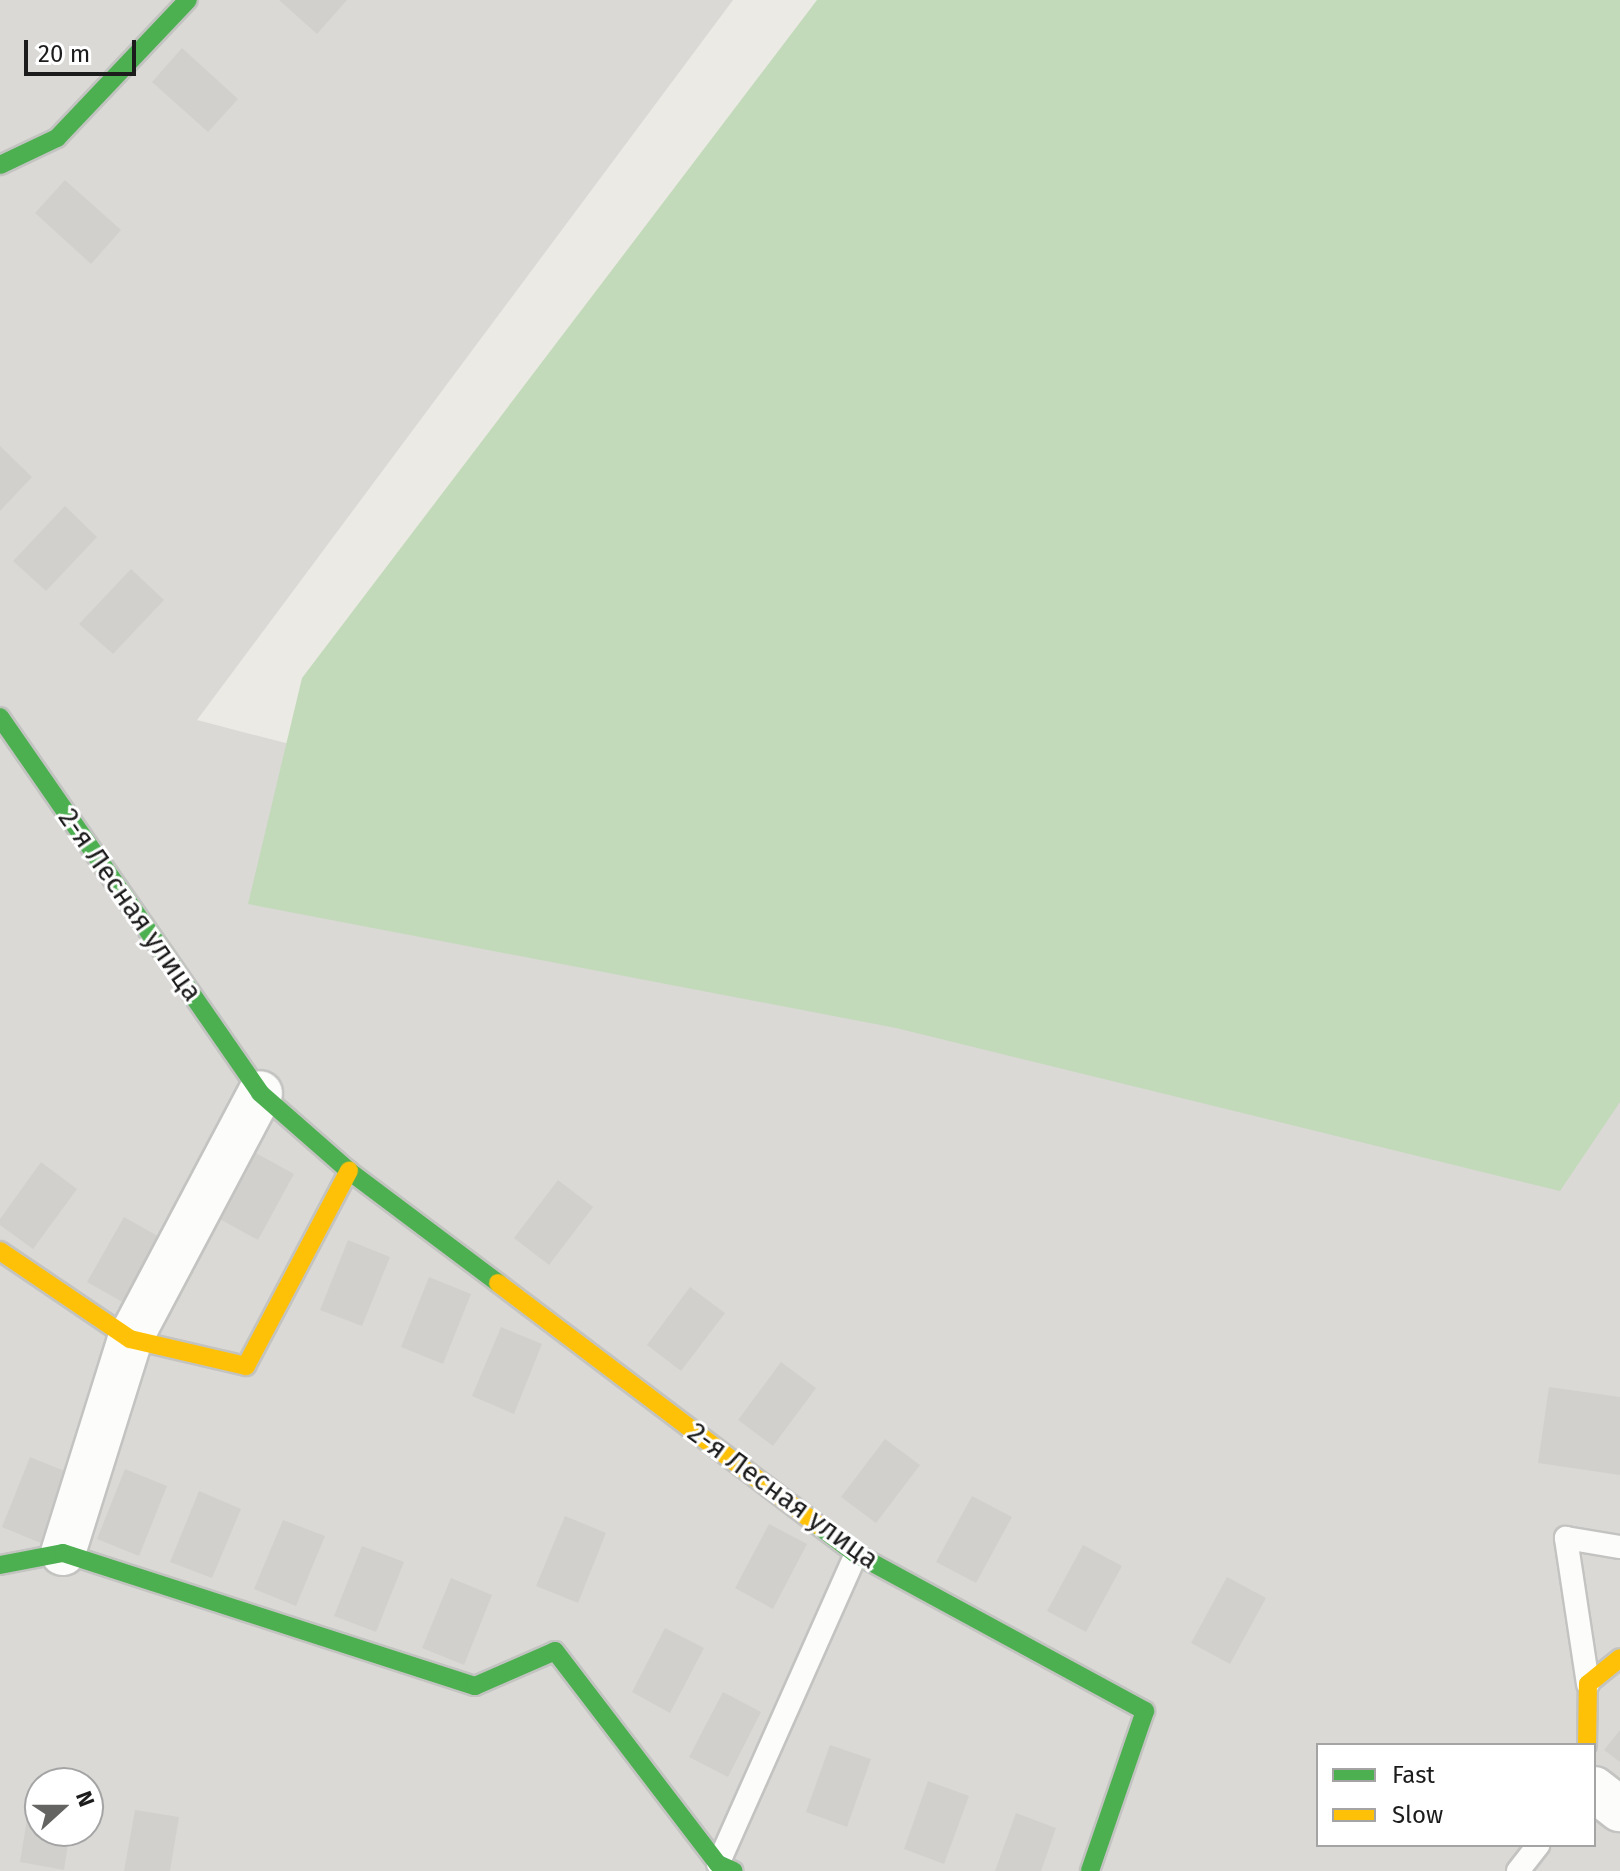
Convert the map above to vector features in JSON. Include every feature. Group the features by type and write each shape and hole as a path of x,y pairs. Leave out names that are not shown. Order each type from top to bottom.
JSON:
{"street":[{"path":"0,165 57,138 188,0"},
{"name":"2-я Лесная улица","path":"0,717 260,1093 349,1171 856,1554 1145,1711 1090,1871"},
{"path":"63,1553 130,1339 260,1093"},
{"path":"0,1251 130,1339 246,1366 349,1171"},
{"path":"0,1565 63,1553 475,1686 555,1651 726,1868"},
{"path":"1587,1743 1588,1684 1620,1658"},
{"path":"1596,1791 1620,1809"}],"lane":[{"path":"1588,1684 1566,1538 1620,1547"},
{"path":"726,1868 856,1554"},
{"path":"1518,1871 1536,1847"}],"shaded area":[{"path":"0,0 733,0 197,720 1620,1091 1620,1871 0,1871"}],"green space":[{"path":"817,0 1620,0 1620,1102 1560,1191 896,1028 248,904 302,678"}],"building":[{"path":"279,0 347,0 317,34"},
{"path":"182,48 238,99 208,132 152,82"},
{"path":"65,180 121,230 91,264 35,213"},
{"path":"0,446 32,477 0,511"},
{"path":"65,506 97,537 46,591 13,561"},
{"path":"131,569 164,600 113,654 79,624"},
{"path":"254,1152 294,1174 258,1240 218,1218"},
{"path":"41,1162 77,1189 33,1249 0,1225 0,1219"},
{"path":"558,1180 593,1207 549,1265 514,1238"},
{"path":"124,1217 163,1239 126,1304 87,1282"},
{"path":"348,1240 390,1257 362,1326 320,1310"},
{"path":"429,1277 471,1294 443,1364 401,1347"},
{"path":"690,1287 725,1313 681,1371 647,1345"},
{"path":"501,1327 542,1344 514,1414 472,1396"},
{"path":"781,1362 816,1388 773,1446 738,1420"},
{"path":"1549,1387 1620,1397 1620,1475 1538,1463"},
{"path":"885,1439 920,1465 876,1523 841,1497"},
{"path":"30,1457 72,1474 43,1544 2,1527"},
{"path":"125,1469 167,1486 139,1556 97,1539"},
{"path":"199,1491 241,1509 212,1578 170,1562"},
{"path":"972,1496 1012,1517 976,1583 936,1562"},
{"path":"565,1516 606,1533 578,1603 536,1586"},
{"path":"283,1520 325,1536 296,1606 254,1589"},
{"path":"769,1524 807,1544 773,1609 735,1588"},
{"path":"1083,1545 1122,1566 1086,1632 1047,1611"},
{"path":"362,1546 404,1562 376,1632 334,1616"},
{"path":"1227,1577 1266,1598 1230,1664 1191,1643"},
{"path":"451,1578 492,1595 464,1665 422,1648"},
{"path":"665,1628 704,1648 670,1713 632,1692"},
{"path":"723,1692 761,1712 728,1777 689,1757"},
{"path":"1620,1730 1620,1762 1604,1750"},
{"path":"830,1745 871,1759 847,1827 806,1812"},
{"path":"928,1781 969,1796 944,1864 904,1849"},
{"path":"135,1810 179,1817 170,1871 124,1871"},
{"path":"1016,1813 1056,1828 1041,1871 995,1871"},
{"path":"24,1837 24,1847 68,1847 64,1870 20,1862"}],"traffic: fast":[{"path":"0,165 57,138 188,0"},
{"path":"0,717 260,1093 349,1171 498,1283"},
{"path":"819,1526 856,1554 1145,1711 1090,1871"},
{"path":"0,1565 63,1553 475,1686 555,1651 718,1864 734,1871"}],"traffic: slow":[{"path":"0,1251 130,1339 246,1366 349,1171"},
{"path":"498,1283 819,1526"},
{"path":"1587,1743 1588,1684 1620,1658"}]}
